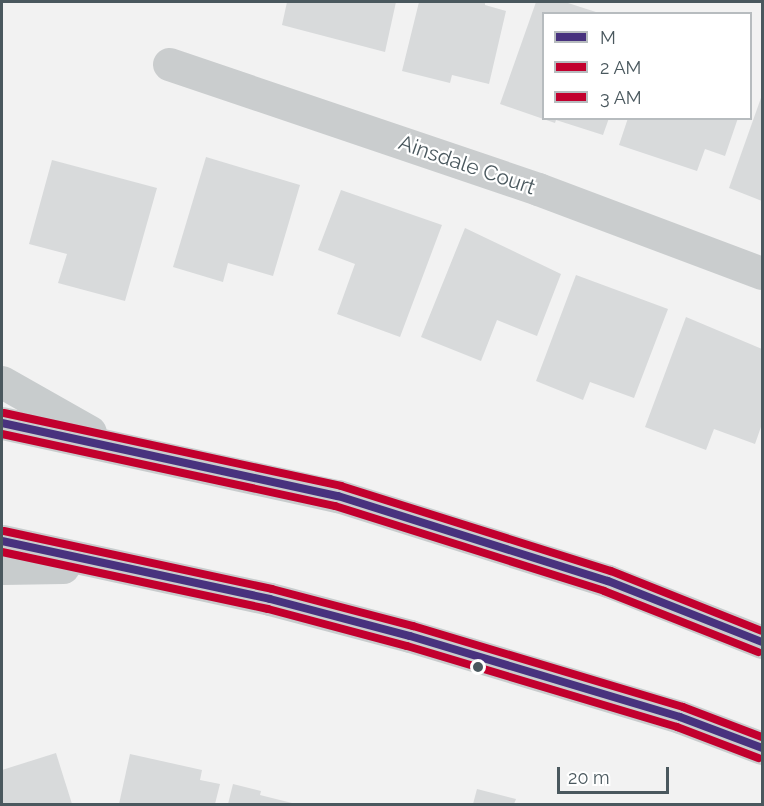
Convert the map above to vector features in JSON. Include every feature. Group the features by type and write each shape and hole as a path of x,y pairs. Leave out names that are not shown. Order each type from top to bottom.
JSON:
{"main road":[{"path":"2,382 117,448"},
{"path":"2,423 338,496 608,580 762,642"},
{"path":"2,541 118,566 410,636 760,746"},
{"path":"2,568 118,566"}],"street":[{"name":"Ainsdale Court","path":"169,64 526,185 762,273"}],"building":[{"path":"287,2 396,2 385,52 282,25"},
{"path":"419,2 485,2 485,5 506,11 489,84 452,75 450,83 402,71"},
{"path":"536,2 565,2 596,12 542,12 542,119 500,104"},
{"path":"762,95 762,201 729,188"},
{"path":"556,120 608,120 603,135"},
{"path":"627,120 737,120 725,156 705,149 697,171 619,145"},
{"path":"206,157 300,185 273,276 228,263 223,282 173,267"},
{"path":"52,160 157,188 125,301 58,283 67,254 29,244"},
{"path":"341,190 442,225 400,337 337,314 355,264 318,250"},
{"path":"465,228 561,274 537,336 497,320 481,361 421,337"},
{"path":"576,275 668,309 634,398 590,382 583,400 536,381"},
{"path":"686,317 762,349 762,424 755,444 714,429 706,450 645,427"},
{"path":"56,753 72,804 2,804 2,770"},
{"path":"130,754 202,770 200,780 220,784 215,804 119,804"},
{"path":"233,784 261,791 260,795 296,804 228,804"},
{"path":"477,789 516,799 514,804 473,804"}],"transit line":[{"path":"4,413 341,486 611,571 762,631"},
{"name":"M","path":"2,423 338,496 608,581 762,642"},
{"path":"2,434 335,506 604,591 758,652"},
{"path":"4,531 272,589 413,626 683,707 762,737"},
{"name":"M","path":"2,541 270,599 410,636 680,717 762,748"},
{"path":"2,552 268,609 407,646 677,727 758,758"}]}
